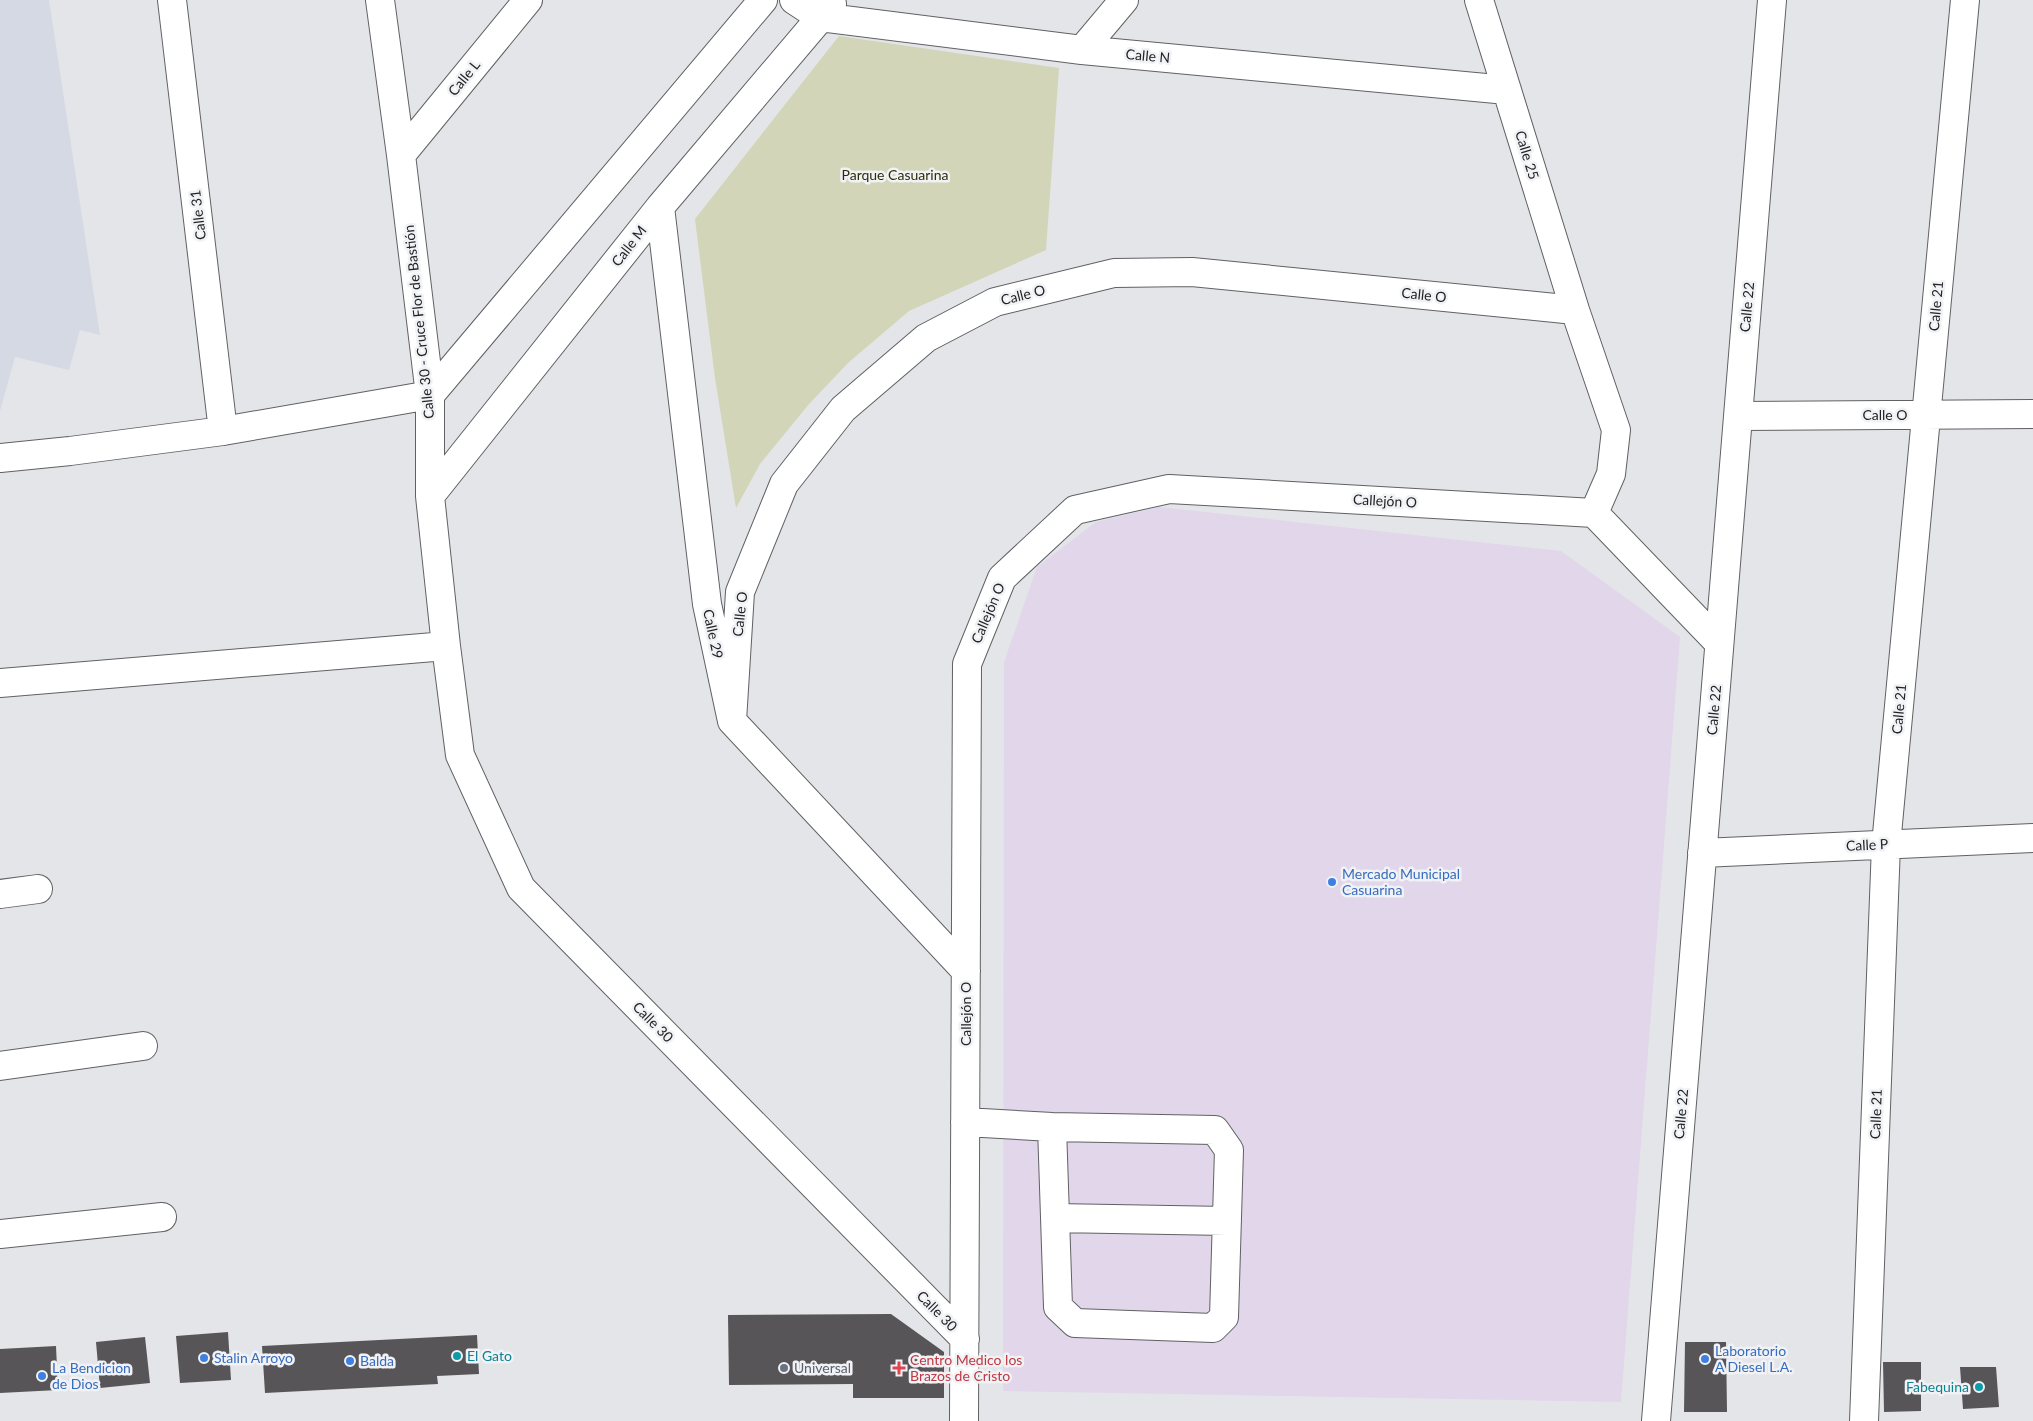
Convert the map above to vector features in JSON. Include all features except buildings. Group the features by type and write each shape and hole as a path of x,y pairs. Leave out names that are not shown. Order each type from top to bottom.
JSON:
{"street":[{"name":"Calle 31","path":"172,0 223,431"},
{"name":"Calle 30 - Cruce Flor de Bastión","path":"380,0 430,395 430,496 446,646"},
{"name":"Calle L","path":"401,155 528,0"},
{"path":"0,458 70,452 223,431 430,395 763,0"},
{"name":"Calle N","path":"794,0 828,8 1082,50 1507,90"},
{"path":"1082,50 1124,0"},
{"name":"Calle 25","path":"1479,0 1575,310"},
{"name":"Calle 22","path":"1656,1421 1772,0"},
{"name":"Calle 21","path":"1864,1421 1886,845 1965,0"},
{"name":"Calle M","path":"430,496 660,206 828,8"},
{"name":"Calle 29","path":"660,206 707,604 732,720"},
{"name":"Calle O","path":"732,720 740,592 784,484 843,409 926,338 996,302 1114,273 1192,272 1575,310"},
{"path":"1575,310 1616,430 1611,474 1594,513 1719,643"},
{"name":"Calle O","path":"1738,416 2033,414"},
{"name":"Callejón O","path":"964,1421 967,664 1002,578 1075,510 1170,489 1594,513"},
{"path":"0,683 446,646"},
{"name":"Calle 30","path":"446,646 460,755 520,888 965,1339"},
{"path":"732,720 966,971"},
{"name":"Calle P","path":"1702,853 2033,838"},
{"path":"0,894 38,888"},
{"path":"0,1066 143,1046"},
{"path":"965,1122 1052,1127 1215,1130 1229,1150 1224,1317 1213,1328 1075,1323 1058,1306 1052,1127"},
{"path":"0,1234 162,1217"},
{"path":"1055,1218 1227,1221"}],"shaded area":[{"path":"0,0 49,0 100,335 80,330 69,370 15,357 0,411"},
{"name":"Mercado Municipal Casuarina","path":"1159,507 1561,551 1680,637 1621,1402 1003,1391 1004,662 1037,567 1096,522"}],"green space":[{"name":"Parque Casuarina","path":"839,36 1059,68 1046,250 909,311 849,362 809,404 760,464 736,508 715,378 695,219"}],"place":[{"name":"Mercado Municipal Casuarina","path":"1332,882"},
{"name":"El Gato","path":"457,1356"},
{"name":"Stalin Arroyo","path":"204,1358"},
{"name":"Laboratorio A Diesel L.A.","path":"1705,1359"},
{"name":"Balda","path":"350,1361"},
{"name":"Universal","path":"784,1368"},
{"name":"Centro Medico los Brazos de Cristo","path":"899,1368"},
{"name":"La Bendicion de Dios","path":"42,1376"},
{"name":"Fabequina","path":"1979,1387"}]}
